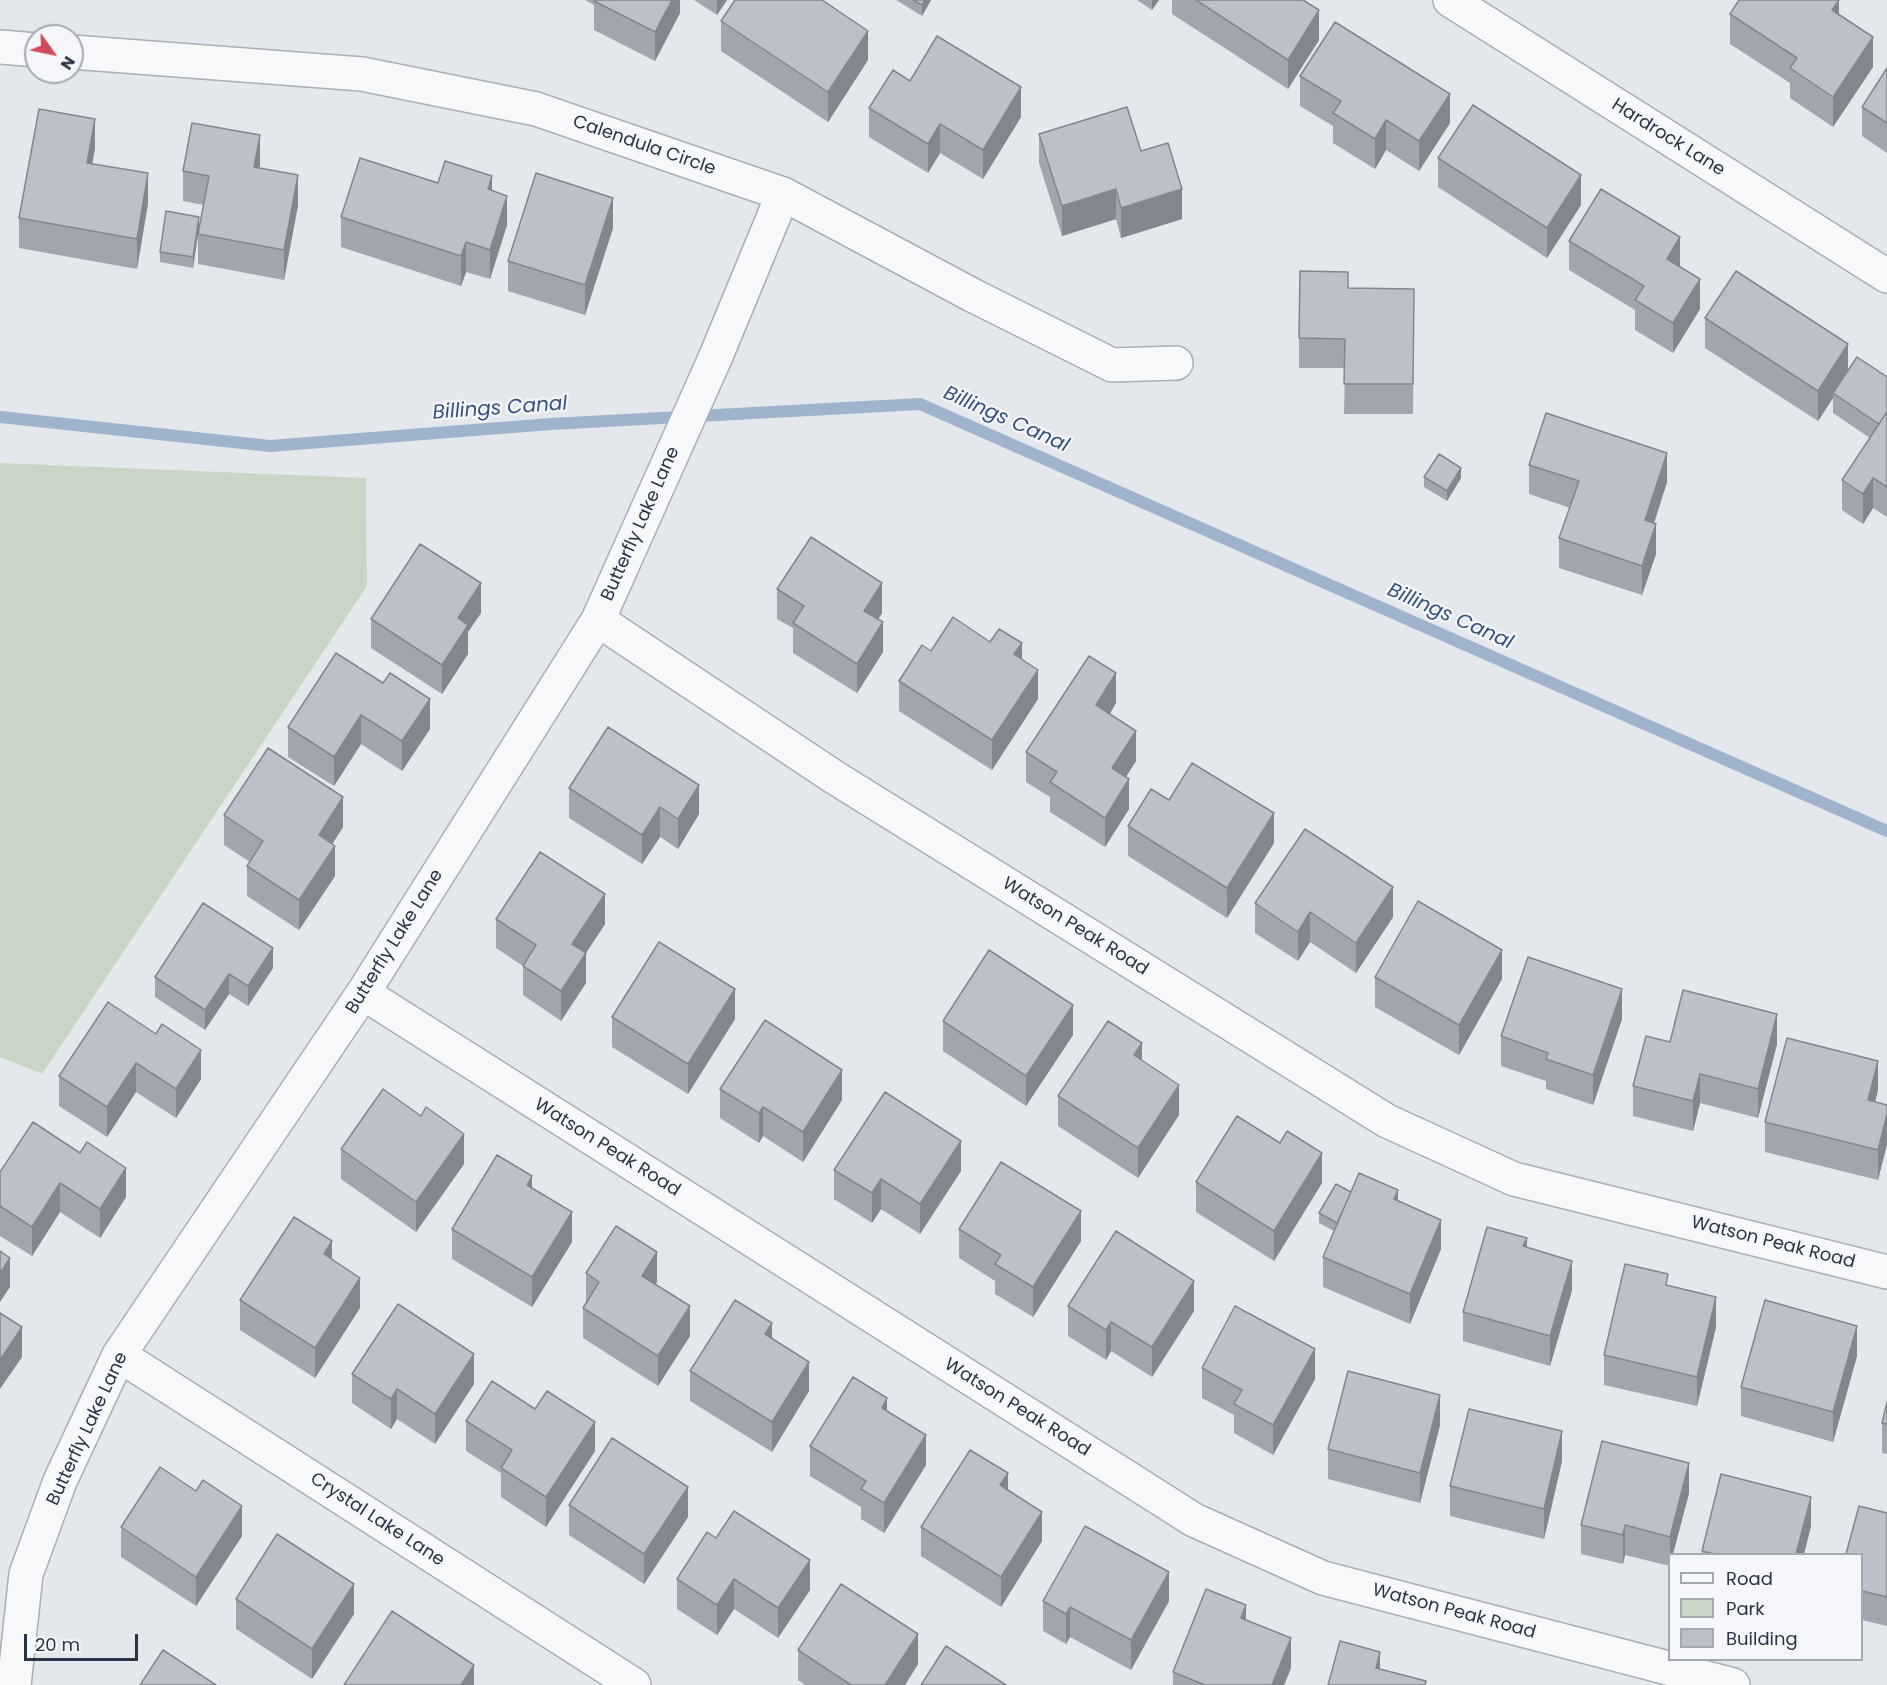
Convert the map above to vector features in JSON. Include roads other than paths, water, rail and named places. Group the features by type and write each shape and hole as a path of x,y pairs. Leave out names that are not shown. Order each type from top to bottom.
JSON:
{"street":[{"name":"Hardrock Lane","path":"1450,0 1887,276"},
{"path":"0,47 24,49"},
{"name":"Calendula Circle","path":"84,53 362,74 536,109 783,194 974,296 1112,365 1176,363"},
{"name":"Butterfly Lake Lane","path":"14,1685 26,1574 60,1480 119,1355 363,993 598,620 716,356 783,194"},
{"name":"Watson Peak Road","path":"598,620 834,777 1387,1121 1514,1179 1887,1272"},
{"name":"Watson Peak Road","path":"363,993 1194,1520 1323,1578 1733,1685"},
{"name":"Crystal Lake Lane","path":"119,1355 634,1685"}],"waterway":[{"name":"Billings Canal","path":"0,417 270,446 551,424 920,404 1887,831"}]}
